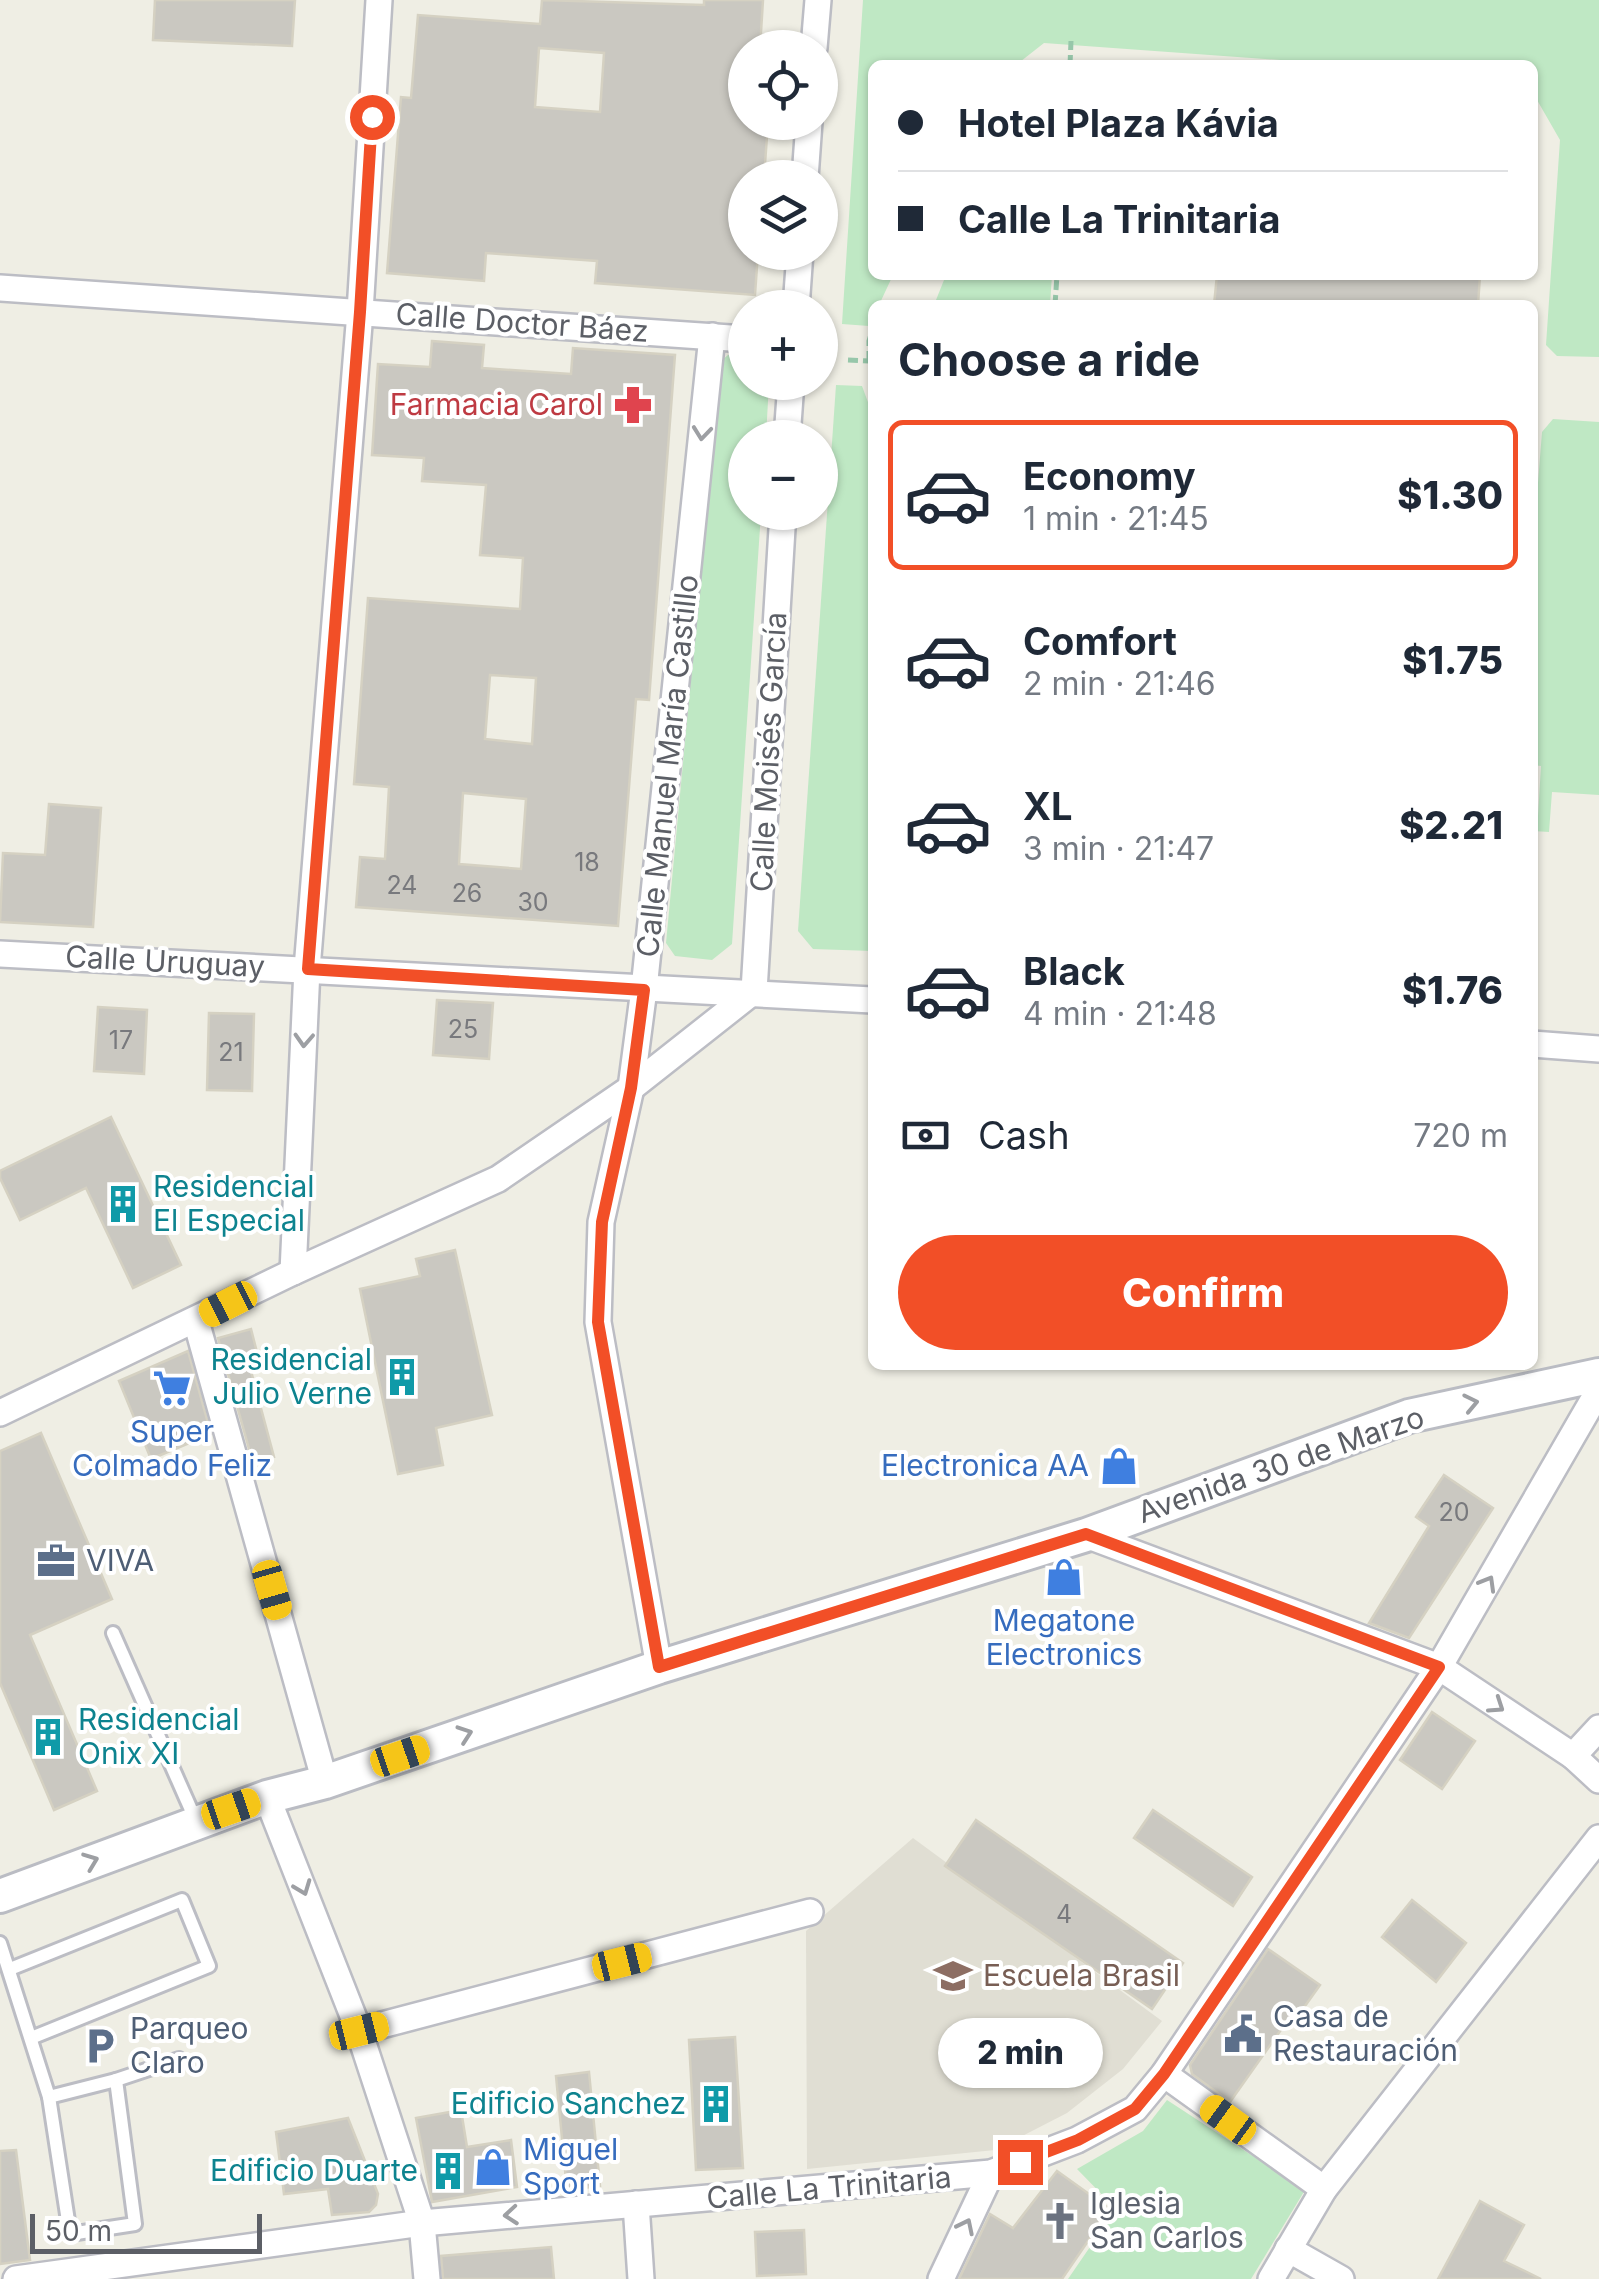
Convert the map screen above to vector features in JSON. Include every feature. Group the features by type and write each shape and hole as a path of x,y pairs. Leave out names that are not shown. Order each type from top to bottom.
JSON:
{"main road":[{"name":"Avenida 30 de Marzo","path":"0,1896 196,1821 326,1782 659,1667 1086,1534 1409,1416 1599,1375"}],"street":[{"path":"293,1272 308,969 360,312 379,0"},
{"path":"816,30 818,0"},
{"name":"Calle Doctor Báez","path":"0,288 728,337"},
{"name":"Calle Manuel María Castillo","path":"659,1667 598,1322 602,1222 631,1088 644,990 712,336"},
{"name":"Calle Moisés García","path":"754,992 782,530"},
{"name":"Calle Uruguay","path":"0,954 868,1000"},
{"path":"0,1413 293,1272 498,1179 631,1088 754,992"},
{"path":"1538,1045 1599,1050"},
{"path":"196,1321 326,1782"},
{"name":"Calle La Trinitaria","path":"16,2279 422,2223 992,2174 1078,2140 1135,2109 1164,2074 1439,1667 1599,1390"},
{"path":"1086,1534 1439,1667 1573,1756 1599,1780"},
{"path":"1573,1756 1599,1728"},
{"path":"267,1797 359,2031 422,2223 427,2279"},
{"path":"1271,2279 1324,2189 1599,1838"},
{"path":"359,2031 810,1912"},
{"path":"1164,2074 1324,2189"},
{"path":"941,2279 992,2174"},
{"path":"636,2204 641,2279"},
{"path":"1288,2249 1341,2279"}],"lane":[{"path":"113,1633 196,1821"},
{"path":"10,1969 182,1900 208,1966 31,2038"},
{"path":"0,1943 49,2097 70,2234 135,2224 116,2080"},
{"path":"49,2097 179,2059"}],"path":[{"path":"1070,60 1071,40"},
{"path":"848,360 868,361"}],"shaded area":[{"name":"Escuela Brasil","path":"913,1838 1162,2021 1123,2069 1067,2113 995,2150 807,2169 806,1931"}],"green space":[{"path":"863,0 1599,0 1599,357 1557,356 1546,345 1560,140 1538,102 1538,60 1280,60 1044,43 1022,60 868,60 868,280 891,280 881,300 868,300 868,326 842,324"},
{"path":"944,280 1052,280 1050,300 936,300"},
{"path":"728,355 728,400 768,400 767,420 728,420 728,530 760,530 732,944 712,960 675,956 666,943 721,361"},
{"path":"838,385 862,386 868,402 868,951 813,949 798,931 826,530 838,530 835,400"},
{"path":"1553,419 1599,422 1599,795 1552,792 1549,832 1538,831 1538,483 1542,432"},
{"path":"1167,2100 1305,2190 1251,2279 1068,2279 1116,2209 1077,2169 1143,2131"}],"building":[{"path":"155,0 295,0 292,46 153,40"},
{"path":"542,0 704,5 704,0 763,0 761,30 728,30 728,140 767,140 765,160 728,160 728,270 757,270 755,290 728,293 595,283 597,261 486,253 484,281 387,273 401,97 411,98 418,15 540,24","holes":["539,48 604,53 600,112 535,107"]},
{"path":"1216,280 1480,280 1478,300 1214,300"},
{"path":"432,341 484,345 482,368 571,374 573,348 675,355 649,700 636,699 618,926 356,907 360,857 385,859 389,787 354,784 368,598 520,609 523,558 480,555 486,485 422,481 424,458 372,455 378,364 430,367","holes":["490,675 536,678 532,744 485,739","463,793 526,799 521,869 459,864"]},
{"path":"49,804 101,808 93,927 0,922 3,853 45,855"},
{"path":"437,1000 493,1003 489,1059 433,1055"},
{"path":"98,1007 147,1010 144,1074 94,1071"},
{"path":"209,1013 254,1014 252,1091 207,1090"},
{"name":"Residencial El Especial","path":"111,1117 181,1265 133,1288 86,1188 20,1220 0,1178 0,1171"},
{"path":"455,1250 492,1415 436,1428 443,1465 398,1474 360,1289 420,1276 416,1259"},
{"path":"251,1329 261,1368 251,1371 274,1457 253,1463 218,1338"},
{"path":"188,1351 211,1434 151,1459 119,1381"},
{"path":"41,1433 112,1599 30,1635 97,1791 54,1810 0,1683 0,1451"},
{"path":"1444,1475 1493,1508 1409,1638 1369,1623 1429,1526 1416,1517"},
{"path":"1432,1712 1475,1741 1442,1789 1400,1760"},
{"path":"1153,1810 1252,1877 1233,1906 1134,1838"},
{"path":"976,1820 1183,1963 1152,2009 945,1866"},
{"path":"1412,1900 1466,1943 1436,1982 1382,1937"},
{"path":"1268,1949 1320,1985 1300,2013 1295,2010 1230,2102 1192,2074 1190,2065"},
{"name":"Edificio Sanchez","path":"735,2037 743,2168 696,2170 689,2040"},
{"path":"589,2072 600,2186 567,2190 556,2076"},
{"name":"Edificio Duarte","path":"461,2110 467,2147 511,2140 517,2187 432,2202 416,2118"},
{"path":"348,2118 378,2194 376,2205 369,2212 332,2215 328,2189 284,2194 276,2132"},
{"path":"16,2150 30,2260 0,2264 0,2151"},
{"name":"Iglesia San Carlos","path":"1057,2171 1110,2209 1062,2279 959,2279 990,2214 1013,2228"},
{"path":"1480,2201 1524,2225 1504,2261 1541,2279 1438,2279"},
{"path":"804,2230 806,2274 757,2276 755,2232"},
{"path":"551,2247 554,2279 443,2279 441,2256"}],"place":[{"name":"Farmacia Carol","path":"633,405"},
{"name":"Residencial El Especial","path":"123,1204"},
{"name":"Residencial Julio Verne","path":"402,1377"},
{"name":"Super Colmado Feliz","path":"172,1388"},
{"name":"Electronica AA","path":"1119,1466"},
{"name":"VIVA","path":"56,1561"},
{"name":"Megatone Electronics","path":"1064,1577"},
{"name":"Residencial Onix XI","path":"48,1737"},
{"name":"Escuela Brasil","path":"953,1976"},
{"name":"Casa de Restauración","path":"1243,2034"},
{"name":"Parqueo Claro","path":"100,2046"},
{"name":"Edificio Sanchez","path":"716,2104"},
{"name":"Miguel Sport","path":"493,2167"},
{"name":"Edificio Duarte","path":"448,2171"},
{"name":"Iglesia San Carlos","path":"1060,2221"}],"route":[{"path":"372,117 308,969 644,990 631,1088 602,1222 598,1322 659,1667 1086,1534 1439,1667 1164,2074 1135,2109 1078,2140 1020,2162"}]}
